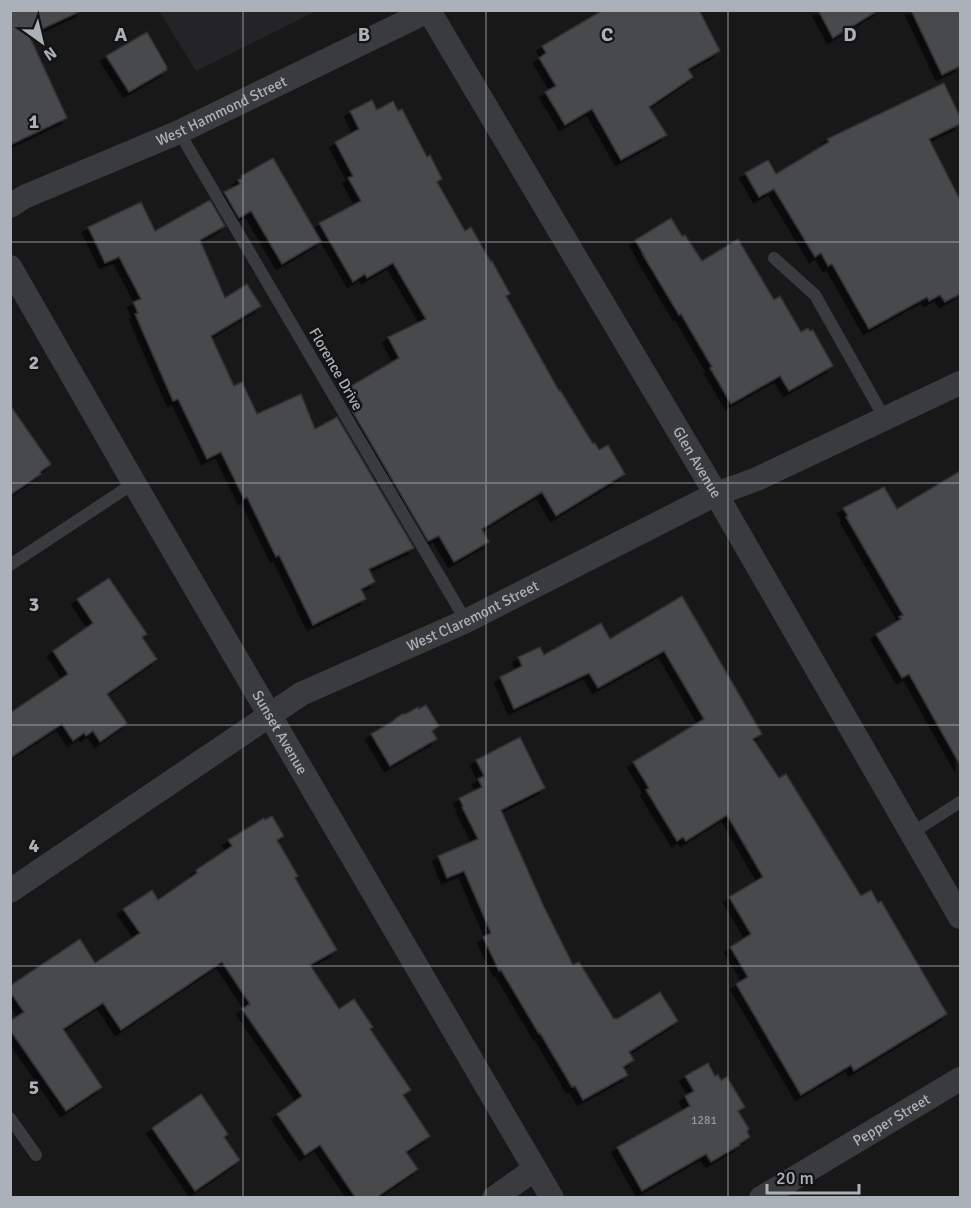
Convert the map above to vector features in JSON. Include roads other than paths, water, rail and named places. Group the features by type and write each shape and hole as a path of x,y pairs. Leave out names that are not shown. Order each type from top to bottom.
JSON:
{"street":[{"name":"West Hammond Street","path":"10,206 24,197 179,132 429,11"},
{"name":"Glen Avenue","path":"429,11 716,494 960,917"},
{"name":"Sunset Avenue","path":"10,267 552,1197"},
{"name":"West Claremont Street","path":"10,891 301,694 466,621 716,494 757,479 960,383"},
{"name":"Pepper Street","path":"761,1197 960,1079"},
{"path":"494,1197 535,1169"}],"lane":[{"name":"Florence Drive","path":"179,132 466,621"},
{"path":"774,258 815,295 885,419"},
{"path":"10,565 134,483"},
{"path":"912,833 960,802"},
{"path":"10,1118 36,1155"}]}
